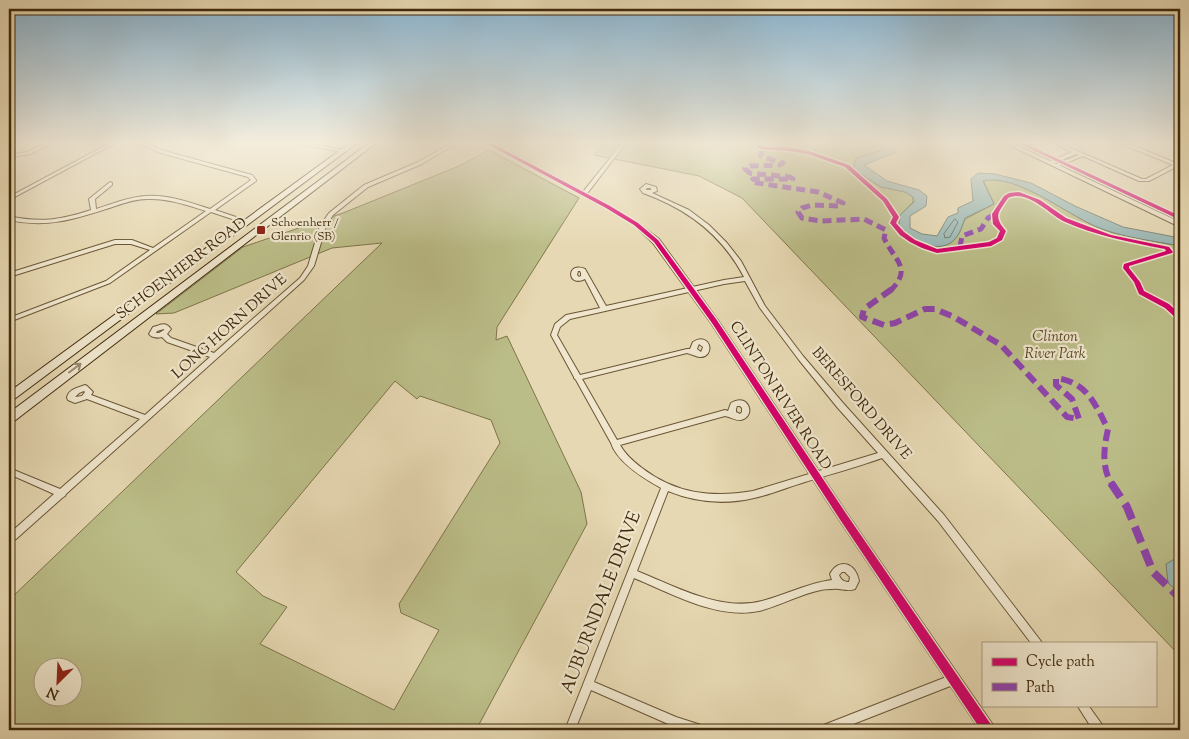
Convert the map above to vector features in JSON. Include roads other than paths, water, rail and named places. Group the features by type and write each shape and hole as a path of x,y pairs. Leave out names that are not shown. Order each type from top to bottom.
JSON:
{"main road":[{"name":"SCHOENHERR ROAD","path":"9,419 326,177"},
{"name":"SCHOENHERR ROAD","path":"9,397 306,178"},
{"path":"306,178 307,184 316,185"},
{"path":"279,198 288,200 288,206"},
{"path":"40,374 35,385 40,389 48,389"}],"street":[{"path":"9,199 49,177"},
{"path":"9,320 95,288 117,277 251,183 254,180 251,177"},
{"name":"LONG HORN DRIVE","path":"13,536 302,279 311,266 323,226 331,214 371,183 385,177"},
{"name":"CLINTON RIVER ROAD","path":"553,177 621,215 647,232 665,252 690,290 714,321 816,476 988,730"},
{"path":"584,194 597,177"},
{"path":"1081,177 1180,226"},
{"path":"1135,177 1141,180 1152,177"},
{"path":"94,211 92,199 110,184"},
{"name":"BERESFORD DRIVE","path":"653,193 687,212 716,235 738,261 762,307 801,358 941,518 1037,642"},
{"path":"9,218 27,222 51,222 148,197 164,198 246,222"},
{"path":"9,275 114,242 132,242 156,250"},
{"path":"585,278 604,309"},
{"path":"746,279 568,317 554,329 554,335 614,444 632,465 665,487 693,496 730,498 752,495 884,454"},
{"path":"163,334 169,340 216,356"},
{"path":"577,378 692,350"},
{"path":"86,396 146,418"},
{"path":"614,444 728,410 734,404 739,404 747,409 747,413 744,416 736,415 728,410"},
{"path":"9,471 62,494"},
{"name":"AUBURNDALE DRIVE","path":"570,730 665,487"},
{"path":"631,573 707,602 736,609 769,604 829,583 849,587 854,584 854,575 850,570 837,569 829,583"},
{"path":"834,574 836,580 842,585"},
{"path":"824,730 954,679"},
{"path":"588,684 700,730"},
{"path":"1083,706 1099,730"}],"water":[{"path":"866,177 882,177 887,181 919,190 927,196 926,206 910,216 910,228 922,234 937,236 948,217 958,213 958,208 973,201 971,179 973,177 1009,177 1031,183 1075,206 1123,227 1180,238 1180,246 1131,237 1102,229 1012,183 997,180 983,181 994,204 965,218 959,233 947,245 932,246 917,240 899,225 900,215 914,202 913,197 905,192 881,187"},
{"path":"1180,556 1180,593 1168,583 1166,564"}],"place":[{"name":"Schoenherr / Glenrio (SB)","path":"261,230"}],"park label":[{"name":"Clinton River Park","path":"1055,346"}]}
